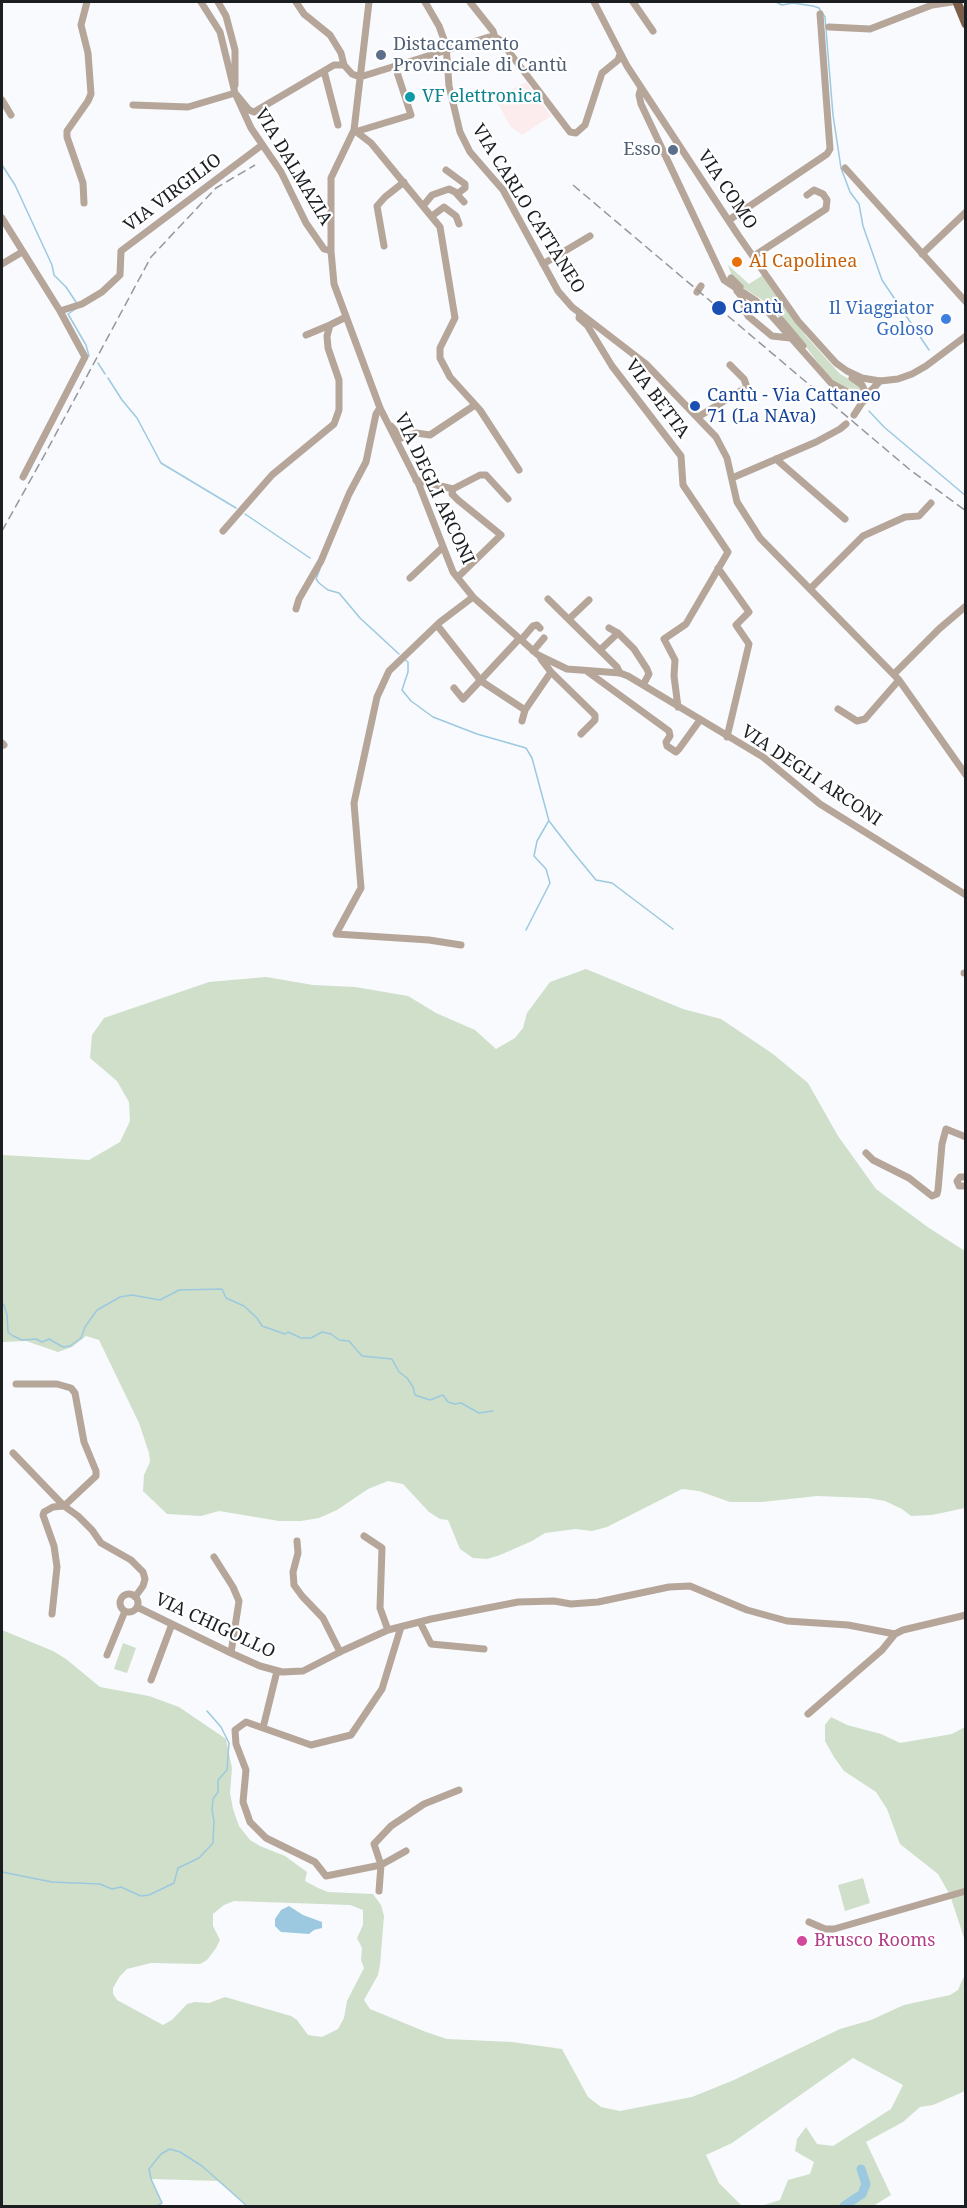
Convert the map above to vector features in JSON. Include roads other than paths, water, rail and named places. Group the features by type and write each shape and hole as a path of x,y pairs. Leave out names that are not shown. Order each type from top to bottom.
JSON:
{"main road":[{"path":"957,2 966,24"}],"street":[{"path":"84,203 83,183 67,131 91,94 88,53 81,25 87,2"},
{"name":"VIA DALMAZIA","path":"201,2 220,32 235,93 243,114 281,172 306,222 324,249 331,251"},
{"path":"218,2 226,16 235,50 235,93 249,110 257,111 324,71 334,66 344,65"},
{"path":"296,2 303,15 330,35 341,53 344,65 352,74 360,77 447,49 495,37"},
{"name":"VIA DEGLI ARCONI","path":"369,2 356,131 331,178 331,251 335,289 380,408 416,480 453,572 473,597 536,653 567,669 620,673 643,685 763,757 820,804 966,895"},
{"name":"VIA CARLO CATTANEO","path":"425,2 439,26 447,49 448,86 460,132 470,152 503,190 558,291 580,313 646,364 721,443 727,458 737,502 760,538 896,677 966,774"},
{"path":"470,2 570,132 576,133 585,125 602,73 618,60 620,54"},
{"name":"VIA COMO","path":"594,2 620,54 641,88 798,321 816,343 840,366 855,375 877,381"},
{"path":"633,2 653,30"},
{"path":"829,27 870,29 932,3 952,2"},
{"path":"729,220 830,149 820,14"},
{"path":"356,131 411,115 395,66"},
{"path":"610,66 627,66"},
{"path":"324,71 338,125"},
{"path":"641,88 639,95 641,104 724,280 756,301 831,382 865,398"},
{"name":"VIA DALMAZIA","path":"133,105 188,107 235,93"},
{"path":"2,100 11,115"},
{"path":"356,131 371,142 432,216 441,231 455,318 440,348 440,358 450,377 475,405 519,470"},
{"name":"VIA VIRGILIO","path":"60,311 82,304 102,292 120,275 122,251 262,145"},
{"path":"845,168 966,302"},
{"path":"446,170 465,184 465,188 457,194"},
{"path":"384,246 377,206 404,182"},
{"path":"423,206 432,195 449,189 464,202"},
{"path":"754,256 826,208 827,200 823,194 814,190 807,195"},
{"path":"432,216 444,207 456,216 459,224"},
{"path":"922,254 966,212"},
{"path":"2,218 60,311 85,357 22,477"},
{"path":"543,264 590,236"},
{"path":"2,264 22,252"},
{"path":"731,278 736,285 759,299 788,327 830,379 842,388 865,398"},
{"path":"735,288 742,297 748,316 772,336 790,338"},
{"name":"VIA BETTA","path":"580,313 579,318 587,325 612,366 681,456 683,485 728,552 686,624 664,639 675,660 674,675 678,707"},
{"path":"306,335 346,317"},
{"path":"223,531 272,475 330,428 336,420 339,410 339,380 327,341 330,325"},
{"path":"854,415 865,398 869,386 877,381 912,374 966,336"},
{"path":"698,417 747,387 746,381 730,365"},
{"path":"840,366 844,374 862,385 865,398"},
{"path":"385,419 402,438 416,433 430,435 475,405"},
{"path":"296,609 299,599 321,561 349,494 366,462 376,414 380,408"},
{"path":"732,478 833,433 846,424"},
{"path":"777,459 845,519"},
{"path":"416,480 453,489 480,475 486,475 508,499"},
{"path":"453,489 452,494 458,500 501,535 458,577"},
{"path":"810,589 863,537 905,517 919,516 931,503"},
{"path":"410,578 443,547"},
{"path":"718,568 749,612 736,626 749,644 727,737"},
{"path":"462,945 429,940 336,934 361,888 354,803 377,697 389,671 437,625 473,597"},
{"path":"548,599 617,667 620,673"},
{"path":"569,620 589,600"},
{"path":"838,709 857,721 866,719 896,677 939,629 966,606"},
{"path":"437,625 481,681 525,710"},
{"path":"454,688 463,699 533,626 540,627"},
{"path":"609,628 618,633 634,649 647,669 649,674 643,685"},
{"path":"600,650 618,633"},
{"path":"544,638 536,653 551,672 595,715 595,720 581,734"},
{"path":"522,721 525,710 551,672"},
{"path":"588,672 669,731 667,746 675,752 680,749 700,720"},
{"path":"866,1153 873,1160 909,1178 929,1196 935,1196 938,1191 942,1144 946,1129 966,1137"},
{"path":"966,1177 960,1176 957,1181 959,1186 966,1186"},
{"path":"16,1384 57,1384 71,1388 75,1393 84,1442 96,1476 64,1506 47,1509 43,1515 54,1546 57,1567 52,1614"},
{"name":"VIA CHIGOLLO","path":"12,1453 64,1506 93,1530 102,1543 131,1560 142,1572 145,1579 135,1597"},
{"path":"364,1536 382,1548 380,1608 388,1630"},
{"path":"297,1541 298,1553 293,1572 294,1585 323,1618 340,1652"},
{"path":"214,1557 240,1601 231,1653"},
{"path":"263,1728 279,1672 303,1671 388,1630 518,1602 554,1601 571,1604 598,1602 669,1587 690,1586 747,1610 787,1621 848,1625 895,1634"},
{"path":"130,1594 138,1601 137,1606 133,1611 125,1611 120,1604 122,1598 130,1594"},
{"name":"VIA CHIGOLLO","path":"137,1606 231,1653 279,1672"},
{"path":"107,1655 125,1611"},
{"path":"808,1714 882,1650 895,1634 966,1615"},
{"path":"420,1622 431,1644 484,1648"},
{"path":"151,1680 172,1624"},
{"path":"401,1627 382,1689 351,1735 311,1745 246,1722 235,1730 236,1744 246,1770 243,1802 250,1822 266,1838 315,1862 326,1876 381,1865 406,1851"},
{"path":"379,1891 381,1865 374,1844 391,1826 424,1804 459,1790"},
{"path":"809,1922 825,1929 834,1929 966,1891"}],"water":[{"path":"289,1906 303,1915 322,1922 322,1928 309,1934 281,1932 275,1926 275,1919 281,1910"}],"waterway":[{"path":"776,2 782,5 793,3 813,6 819,8 825,17 833,115 841,168 850,192 859,204 863,226 882,280 929,350"},
{"path":"2,165 15,185 52,265 54,275 76,302"},
{"path":"77,308 68,314 86,345 89,356"},
{"path":"98,363 105,374"},
{"path":"108,378 137,418 161,463 236,508"},
{"path":"869,411 884,427 966,496"},
{"path":"245,514 310,558"},
{"path":"320,569 316,579 319,583 328,590 339,593 360,618 399,654"},
{"path":"405,660 408,662 408,672 402,690 411,701 433,717 477,734 526,748 532,758 549,821 573,852 596,880 612,883 673,929"},
{"path":"526,930 550,883 546,869 534,856 537,841 548,822"},
{"path":"2,1303 7,1315 8,1332 13,1336 22,1340 36,1339 42,1342 49,1339 63,1347 70,1346 81,1338 85,1327 97,1310 120,1297 132,1295 160,1300 179,1290 222,1289 226,1298 244,1306 262,1326 285,1334 288,1332 301,1338 311,1338 322,1332 331,1334 339,1340 349,1341 362,1356 392,1359 399,1372 413,1387 415,1395 430,1400 443,1395 448,1402 461,1403 479,1413 493,1411"},
{"path":"2,1872 52,1882 100,1884 112,1889 121,1887 141,1896 149,1895 174,1883 178,1868 199,1858 213,1843 213,1799 218,1792 218,1780 227,1770 229,1743 221,1727 207,1711"},
{"path":"157,2206 162,2203 149,2169 161,2154 170,2149 180,2152 202,2166 247,2206"},
{"path":"844,2206 862,2194 866,2184 861,2169"}],"railway":[{"path":"2,531 151,257 216,188 255,165"},
{"path":"573,185 909,469 966,511"}],"place":[{"name":"Distaccamento Provinciale di Cantù","path":"381,55"},
{"name":"VF elettronica","path":"410,97"},
{"name":"Esso","path":"673,150"},
{"name":"Al Capolinea","path":"737,262"},
{"name":"Cantù","path":"719,308"},
{"name":"Il Viaggiator Goloso","path":"946,319"},
{"name":"Cantù - Via Cattaneo 71 (La NAva)","path":"695,406"},
{"name":"Brusco Rooms","path":"802,1941"}]}
